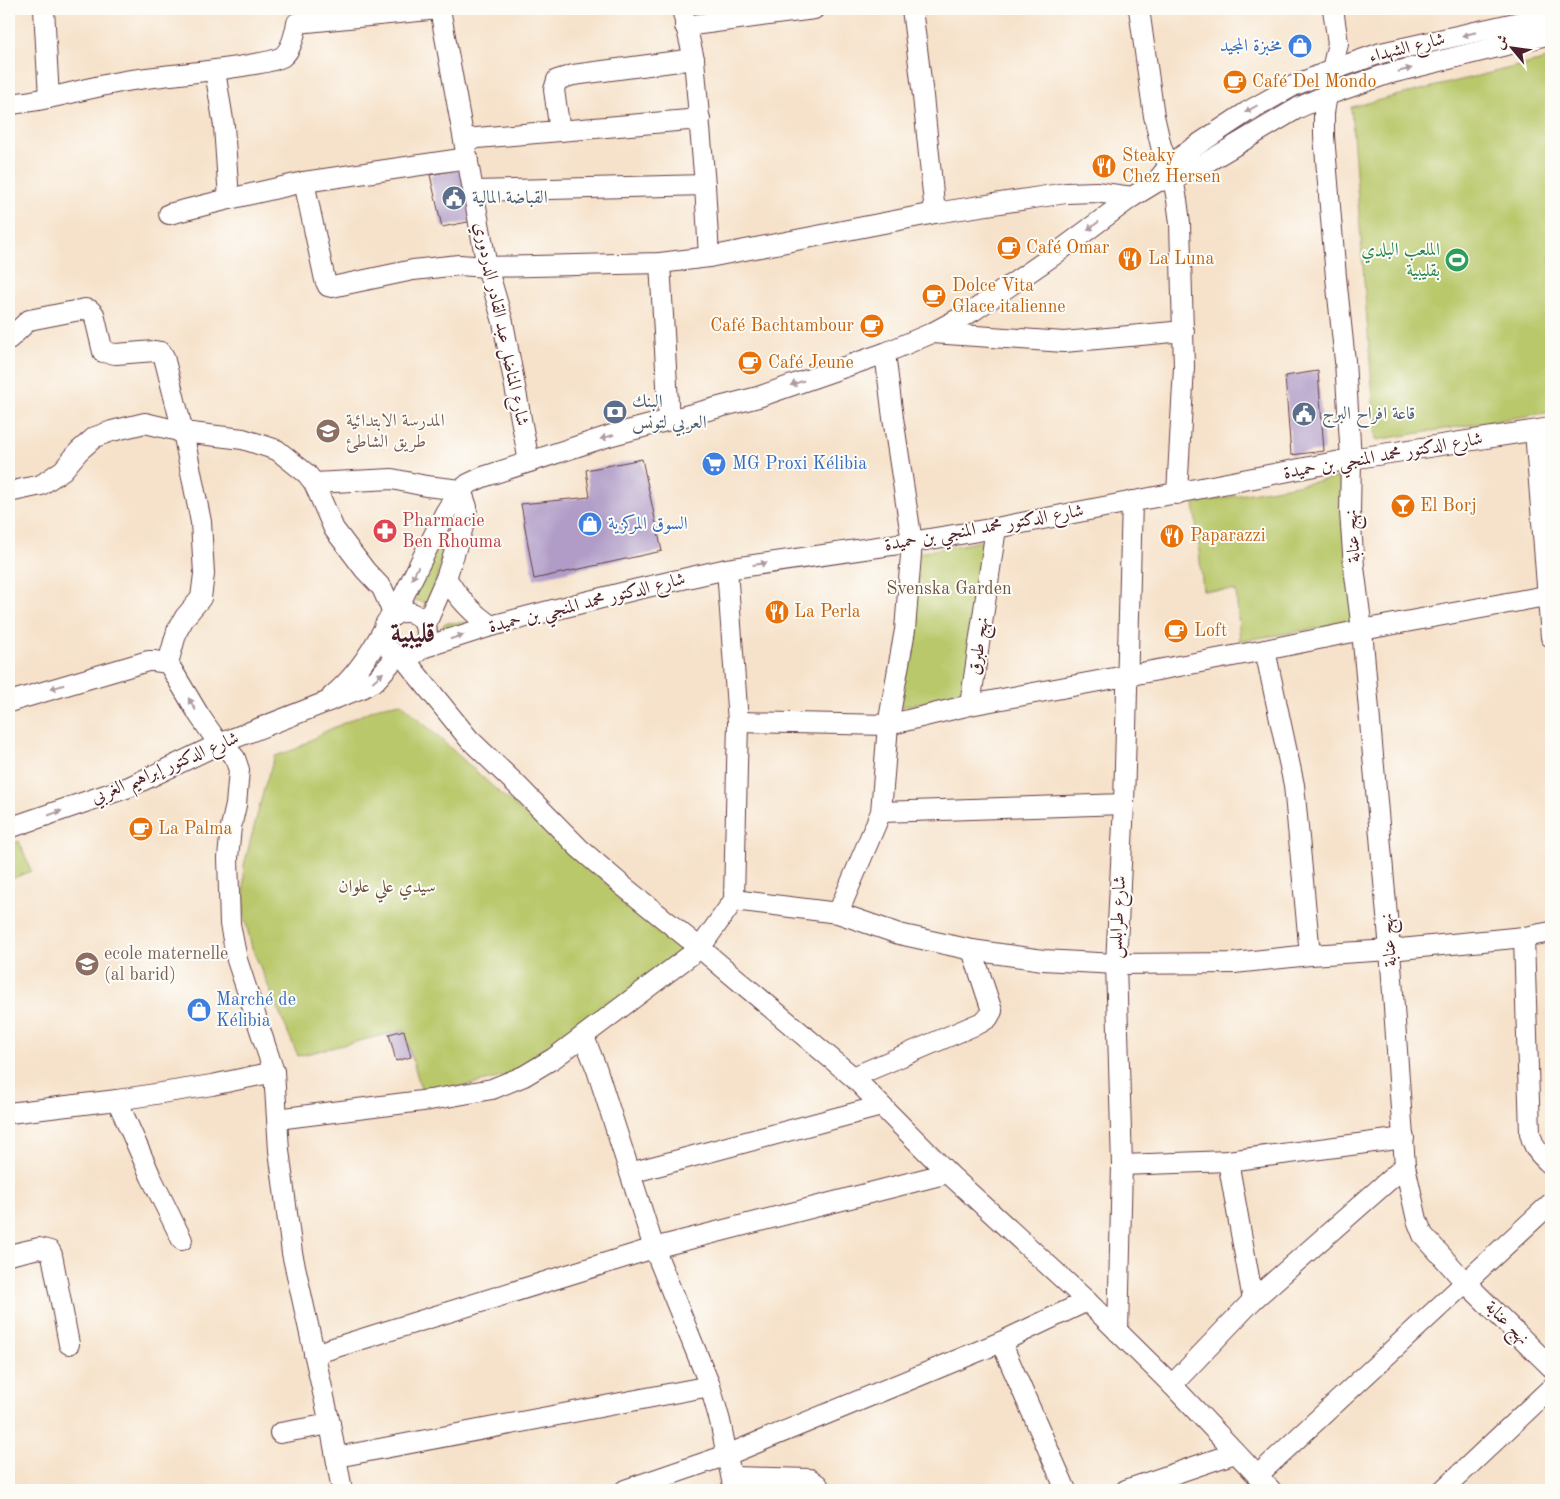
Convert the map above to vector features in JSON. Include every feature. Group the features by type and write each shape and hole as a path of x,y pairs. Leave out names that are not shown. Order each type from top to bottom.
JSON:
{"street":[{"path":"44,9 49,98"},
{"path":"9,104 49,98 131,80 215,71 280,58 289,48 296,16 440,9"},
{"name":"شارع المناضل عبد القادر الدردوري","path":"440,9 488,267 503,322 529,462"},
{"path":"709,257 694,59 684,18 814,9"},
{"path":"912,9 923,96 934,213"},
{"path":"1139,9 1154,116 1165,176 1177,200 1180,223 1184,367 1177,494"},
{"name":"نهج عنابة","path":"1333,9 1338,43 1324,113 1324,136 1345,360 1351,459 1350,512 1354,567 1362,630 1390,950 1405,1166 1417,1220 1423,1235 1465,1282 1551,1368"},
{"name":"شارع الشهداء","path":"1165,176 1247,112 1293,86 1382,53 1551,15"},
{"name":"شارع الشهداء","path":"1165,176 1197,168 1298,108 1327,95 1387,74 1551,34"},
{"path":"560,131 554,90 557,80 573,75 694,59"},
{"path":"215,71 224,126 229,199"},
{"path":"169,214 304,182 466,148 560,131 700,119"},
{"path":"320,705 350,679 374,648 390,621 445,513 453,500 468,484 480,478 612,435 758,397 885,353 932,333 973,311 1054,255 1132,197 1165,176"},
{"path":"304,182 325,280 328,286 336,287 413,270 459,265 488,267 660,262 709,257 934,213 1066,193 1096,192 1132,197"},
{"path":"474,192 705,185"},
{"path":"660,262 669,420"},
{"path":"9,339 29,320 85,309 90,310 94,314 103,352 116,354 155,351 161,352 164,357 183,432 201,522 204,574 201,598 177,631 168,663 219,744 235,758 239,770 228,858 230,924 237,960 274,1072 279,1150 292,1253 337,1457 342,1490"},
{"path":"932,333 1064,342 1184,331"},
{"path":"838,913 881,812 888,726 905,630 912,542 892,418 885,353"},
{"path":"9,492 41,485 63,470 79,451 95,437 145,423 183,432 243,439 277,450 307,474 314,483 334,529 365,570 382,588 390,606 390,621 385,644 388,649 410,653 440,703 469,739 578,848 853,1077 948,1173 1087,1301 1172,1385 1259,1482 1272,1490"},
{"path":"1543,429 1551,636"},
{"name":"شارع الدكتور محمد المنجي بن حميدة","path":"410,653 491,626 638,588 728,568 996,528 1351,459 1543,429"},
{"path":"314,483 392,479 426,486 462,490"},
{"path":"425,626 446,578 467,514 462,490"},
{"name":"شارع طرابلس","path":"1118,1332 1122,1165 1116,964 1124,804 1132,501"},
{"name":"نهج طبرق","path":"970,705 996,528"},
{"path":"277,1119 430,1100 492,1089 524,1076 554,1058 700,948 734,900 738,722 728,568"},
{"path":"446,578 461,600 491,626"},
{"path":"738,722 888,726 970,705 1549,596"},
{"path":"390,621 401,612 415,614 421,619 427,635 410,653"},
{"path":"1265,650 1294,785 1310,955"},
{"name":"شارع الدكتور إبراهيم الغربي","path":"9,828 129,787 219,744 362,688 376,680 410,653"},
{"path":"9,702 148,661 168,663"},
{"path":"881,812 1124,804"},
{"path":"734,900 838,913 899,934 972,950 1043,960 1116,964 1234,963 1524,937 1551,932"},
{"path":"1524,937 1530,1133 1533,1145 1538,1153 1551,1165"},
{"path":"853,1077 988,1018 992,1011 972,950"},
{"path":"584,1037 598,1070 654,1248 710,1386 720,1421 733,1484 810,1479 818,1485 820,1490"},
{"path":"9,1113 117,1100 274,1072"},
{"path":"117,1100 182,1240"},
{"path":"630,1173 881,1106"},
{"path":"1122,1165 1228,1161 1404,1138"},
{"path":"1228,1161 1253,1300"},
{"path":"1172,1385 1253,1300 1405,1166"},
{"path":"314,1354 654,1248 948,1173"},
{"path":"1259,1482 1465,1282 1551,1203"},
{"path":"9,1255 40,1248 50,1251 69,1344"},
{"path":"635,1489 727,1455 1001,1342 1087,1301"},
{"path":"1001,1342 1066,1490"},
{"path":"337,1457 710,1386"},
{"path":"1443,1490 1551,1388"},
{"path":"280,1433 330,1424"},
{"path":"1126,1490 1235,1453"}],"green space":[{"name":"الملعب البلدي بقليبية","path":"1551,58 1551,412 1376,440 1351,107"},
{"path":"1348,476 1363,621 1240,641 1236,591 1203,590 1194,503"},
{"path":"457,508 429,604 407,598"},
{"name":"Svenska Garden","path":"993,539 977,692 900,707 913,554"},
{"path":"474,622 435,637 445,623"},
{"name":"سيدي علي علوان","path":"401,703 502,795 684,947 531,1070 423,1096 404,1030 298,1056 252,948 244,915 244,865 265,785 275,756 296,749 324,732 379,707"},
{"path":"19,841 31,871 9,880 9,845"}],"building":[{"name":"القباضة المالية","path":"466,168 478,220 442,227 430,175"},
{"name":"قاعة افراح البرج","path":"1318,371 1324,451 1291,455 1285,376"},
{"name":"السوق المركزية","path":"642,459 662,551 534,579 521,504 590,497 586,470"},
{"path":"404,1030 411,1057 396,1061 389,1034"}],"place":[{"name":"مخبزة المجيد","path":"1300,46"},
{"name":"Café Del Mondo","path":"1235,82"},
{"name":"Steaky Chez Hersen","path":"1104,166"},
{"name":"القباضة المالية","path":"454,198"},
{"name":"Café Omar","path":"1009,248"},
{"name":"La Luna","path":"1130,259"},
{"name":"الملعب البلدي بقليبية","path":"1457,260"},
{"name":"Dolce Vita Glace italienne","path":"934,296"},
{"name":"Café Bachtambour","path":"872,326"},
{"name":"Café Jeune","path":"750,363"},
{"name":"البنك العربي لتونس","path":"615,412"},
{"name":"قاعة افراح البرج","path":"1304,414"},
{"name":"المدرسة الابتدائية طريق الشاطئ","path":"328,431"},
{"name":"MG Proxi Kélibia","path":"714,464"},
{"name":"El Borj","path":"1403,506"},
{"name":"السوق المركزية","path":"590,524"},
{"name":"Pharmacie Ben Rhouma","path":"385,531"},
{"name":"Paparazzi","path":"1172,536"},
{"name":"La Perla","path":"777,612"},
{"name":"Loft","path":"1176,631"},
{"name":"La Palma","path":"141,829"},
{"name":"ecole maternelle (al barid)","path":"87,964"},
{"name":"Marché de Kélibia","path":"199,1010"}],"district":[{"name":"قليبية","path":"413,635"}]}
